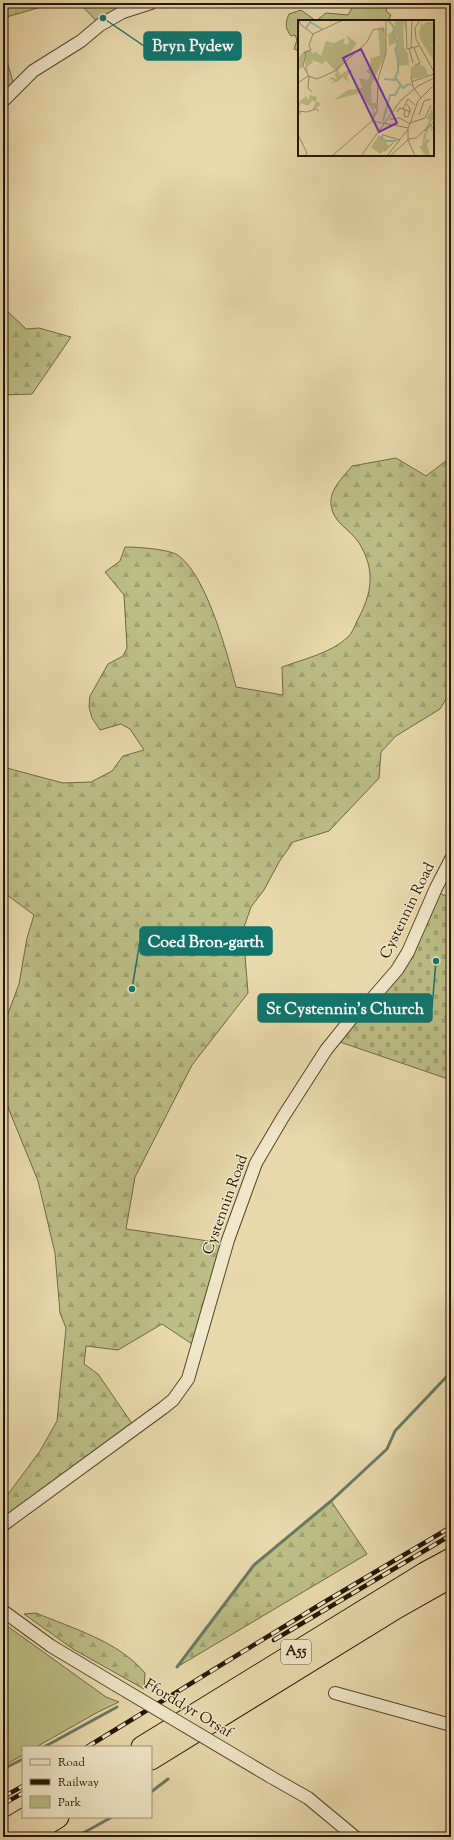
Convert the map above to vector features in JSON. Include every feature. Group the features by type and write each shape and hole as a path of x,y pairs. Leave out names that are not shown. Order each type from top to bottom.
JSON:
{"highway":[{"name":"A55","path":"144,1746 425,1573 451,1559"},
{"name":"A55","path":"152,1758 390,1612 451,1577"},
{"path":"3,1832 26,1818"},
{"path":"26,1837 56,1818"}],"street":[{"path":"3,101 33,71 80,41 100,25 123,12 151,3"},
{"name":"Cystennin Road","path":"3,1525 163,1408 182,1390 188,1379 228,1240 256,1163 282,1116 339,1033 397,970 408,952 436,888 451,859"},
{"name":"Ffordd yr Orsaf","path":"3,1611 51,1646 308,1798 346,1835"},
{"path":"335,1693 451,1725"}],"green space":[{"path":"3,3 55,3 3,18"},
{"path":"83,3 151,3 100,25 83,7"},
{"path":"355,3 388,3 386,11 391,15 388,20 317,20 326,13 348,15"},
{"path":"301,10 315,20 298,20 298,51 294,49 297,40 295,35 291,36 287,28 286,23 289,14"},
{"path":"3,49 15,88 3,101"},
{"path":"3,307 26,329 39,328 71,337 32,394 3,395"},
{"path":"451,457 451,691 440,709 396,736 381,752 379,778 329,831 293,842 279,862 264,890 251,907 243,930 248,993 192,1065 135,1177 126,1229 222,1243 195,1346 162,1324 118,1350 86,1346 84,1364 98,1374 133,1425 3,1520 3,1501 40,1451 57,1421 66,1328 60,1313 55,1253 38,1181 3,1095 3,1027 19,984 27,938 34,915 3,892 3,767 63,783 91,782 112,771 123,756 144,750 130,729 121,724 100,730 92,718 89,707 90,696 108,664 123,656 127,648 124,595 105,572 120,561 125,547 162,550 179,556 189,566 207,598 215,617 236,687 283,695 282,667 334,647 348,637 351,634 362,611 369,592 370,572 364,553 359,543 338,521 332,511 331,499 337,484 352,466 396,458 426,476"},
{"path":"439,893 451,898 451,1005 445,1017 451,1019 451,1080 337,1041 395,982 417,943"},
{"path":"331,1501 367,1554 177,1667 254,1565"},
{"path":"36,1613 95,1637 122,1652 145,1673 144,1689 73,1649 24,1614"},
{"path":"3,1623 106,1697 119,1702 98,1712 38,1746 22,1746 22,1756 3,1766"}],"waterway":[{"path":"177,1667 254,1565 331,1501 387,1449 395,1431 451,1372"},
{"path":"46,1746 117,1707"},
{"path":"3,1769 22,1760"},
{"path":"152,1791 168,1779"},
{"path":"76,1837 110,1818"}],"railway":[{"path":"89,1746 321,1604 451,1527"},
{"path":"274,1640 451,1535"},
{"path":"3,1797 22,1787"},
{"path":"3,1804 22,1794"}],"place":[{"name":"Bryn Pydew","path":"103,18"},
{"name":"St Cystennin's Church","path":"436,961"},
{"name":"Coed Bron-garth","path":"132,989"}]}
